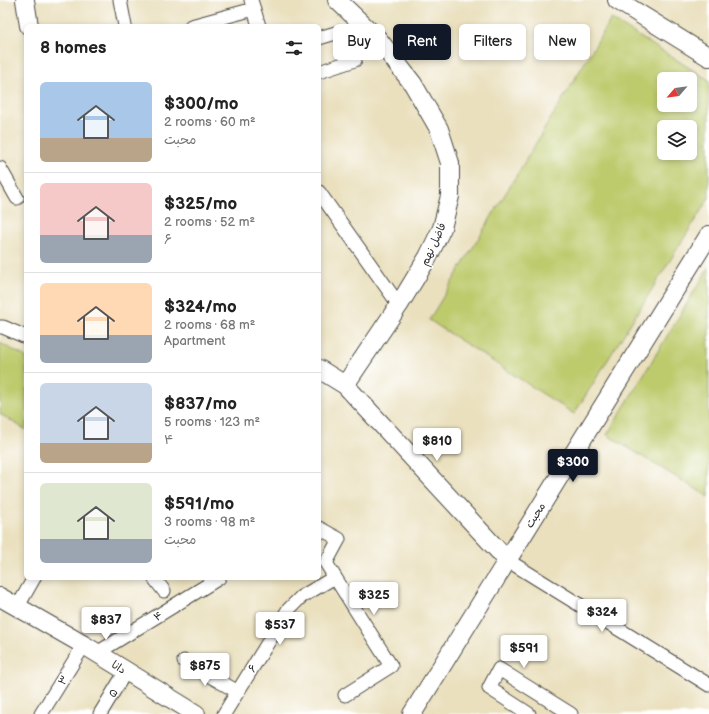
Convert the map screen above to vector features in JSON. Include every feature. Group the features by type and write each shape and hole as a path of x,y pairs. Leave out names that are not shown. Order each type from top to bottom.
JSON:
{"street":[{"path":"25,0 29,24"},
{"path":"120,0 125,24"},
{"name":"فاضل نهم","path":"337,0 378,40 414,84 439,129 450,163 450,196 442,228 428,257 400,305 345,385"},
{"path":"617,0 709,57"},
{"path":"197,24 252,4 258,24"},
{"path":"321,37 333,34"},
{"path":"321,71 355,60"},
{"path":"0,168 17,198"},
{"path":"321,195 400,305"},
{"name":"محبت","path":"412,714 709,235"},
{"path":"0,327 24,336"},
{"path":"321,370 345,385 507,560 709,685"},
{"path":"321,529 339,539 326,563 391,666 345,695"},
{"name":"۶","path":"224,714 288,610 302,597 335,577"},
{"path":"18,606 33,580"},
{"path":"156,580 164,591"},
{"name":"۴","path":"90,649 215,580"},
{"name":"دانا","path":"0,597 18,606 196,714"},
{"name":"۳","path":"41,714 90,649"},
{"path":"184,661 238,692"},
{"path":"529,714 489,688 499,669 571,714"},
{"name":"۵","path":"100,714 126,671"}],"green space":[{"path":"611,19 696,72 657,72 657,112 697,112 697,73 709,80 709,198 574,414 429,320 586,60 590,60 590,54"},
{"path":"709,267 709,497 607,435"},
{"path":"0,343 24,356 24,429 0,414"}]}
